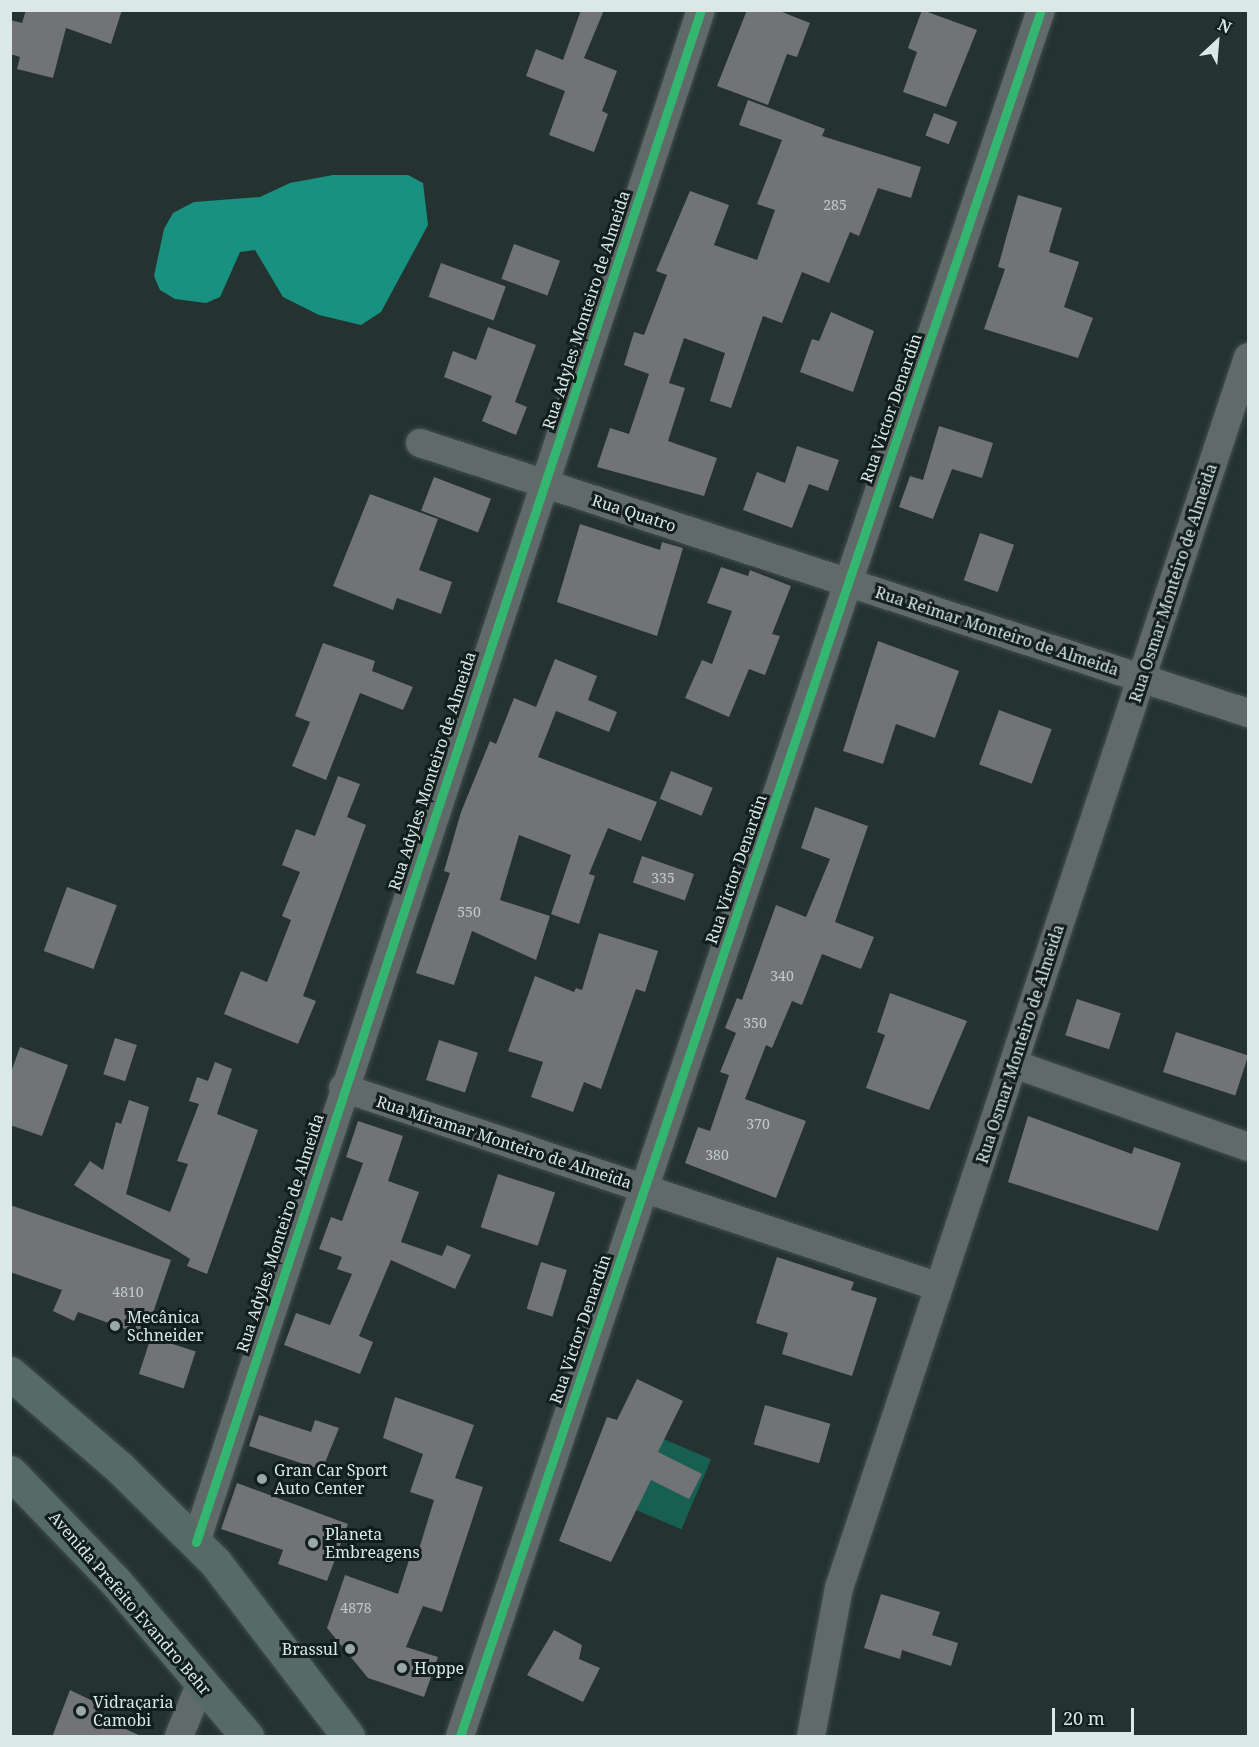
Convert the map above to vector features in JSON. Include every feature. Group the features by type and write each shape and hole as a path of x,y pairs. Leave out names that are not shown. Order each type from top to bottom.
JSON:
{"highway":[{"path":"10,1373 196,1542 348,1737"},
{"name":"Avenida Prefeito Evandro Behr","path":"10,1472 108,1574 247,1737"}],"street":[{"name":"Rua Adyles Monteiro de Almeida","path":"196,1542 343,1088 701,10"},
{"name":"Rua Victor Denardin","path":"459,1737 1041,10"},
{"name":"Rua Osmar Monteiro de Almeida","path":"811,1737 839,1588 1248,357"},
{"name":"Rua Quatro","path":"420,443 848,583"},
{"name":"Rua Reimar Monteiro de Almeida","path":"848,583 1248,713"},
{"path":"1014,1064 1248,1147"},
{"name":"Rua Miramar Monteiro de Almeida","path":"343,1088 939,1287"},
{"path":"179,1737 201,1683"}],"shaded area":[{"path":"333,175 408,175 423,183 428,225 381,312 361,325 319,315 283,297 255,250 240,252 220,297 206,303 175,299 160,290 154,276 164,229 173,213 194,202 260,197 290,183"},
{"path":"621,1421 711,1459 682,1529 591,1491"}],"building":[{"path":"26,10 122,10 111,44 66,28 53,78 17,69 20,57 10,54 10,20 22,23"},
{"path":"581,10 604,10 584,58 617,71 602,111 608,114 594,152 549,135 565,91 526,76 536,49 563,60"},
{"path":"747,10 777,10 810,23 797,57 787,54 768,105 717,86"},
{"path":"922,10 977,30 946,107 903,92 917,52 908,48"},
{"path":"748,100 825,129 822,136 921,167 911,198 878,188 859,236 850,232 829,283 802,272 782,323 763,316 731,408 710,401 725,353 684,338 669,383 685,388 668,441 717,458 704,496 597,467 610,428 629,434 649,374 624,365 634,332 644,335 667,275 656,271 690,191 729,205 714,245 757,260 775,210 757,204 782,140 739,125"},
{"path":"934,113 957,122 949,144 925,135"},
{"path":"1018,195 1062,208 1049,252 1079,262 1064,307 1093,318 1078,358 984,329 1005,269 998,267"},
{"path":"514,244 560,261 547,296 501,279"},
{"path":"441,263 506,287 494,320 429,297"},
{"path":"831,312 874,331 853,392 800,372 812,339 819,341"},
{"path":"488,327 536,345 515,402 527,407 516,435 482,421 492,396 444,377 453,351 476,360"},
{"path":"939,426 993,443 982,478 952,469 933,519 899,507 910,476 923,480"},
{"path":"797,446 839,460 828,491 809,484 792,528 743,510 757,472 785,483"},
{"path":"434,477 491,499 478,532 421,511"},
{"path":"370,494 438,519 419,570 452,582 441,614 397,598 393,610 333,586"},
{"path":"580,524 660,550 662,542 683,548 657,636 557,602"},
{"path":"980,533 1014,545 998,592 964,580"},
{"path":"721,567 748,576 750,570 791,586 772,634 780,636 765,675 749,669 729,717 685,698 702,660 712,664 732,611 707,603"},
{"path":"878,641 959,671 935,738 896,724 883,764 843,751"},
{"path":"323,643 375,661 372,671 413,687 403,710 360,693 326,780 292,766 310,722 295,716"},
{"path":"555,659 597,676 588,700 617,712 609,732 556,711 538,757 657,802 641,841 608,828 589,874 595,876 579,924 551,914 571,855 519,835 500,900 550,916 536,960 472,931 454,985 416,973 450,873 444,871 461,812 490,741 496,744 514,698 536,707"},
{"path":"999,710 1052,729 1032,784 979,765"},
{"path":"671,771 713,788 701,816 660,799"},
{"path":"338,776 360,784 347,817 366,825 303,996 316,1001 298,1044 224,1014 241,971 267,982 291,920 282,916 300,872 282,865 296,829 315,836"},
{"path":"815,807 868,826 835,922 874,937 861,969 822,954 802,1005 792,1001 772,1048 766,1045 745,1099 806,1121 776,1198 685,1163 698,1127 710,1131 729,1075 720,1072 736,1033 725,1028 737,998 742,1000 776,905 806,917 830,859 801,848"},
{"path":"642,856 694,874 685,900 633,882"},
{"path":"67,887 117,905 94,969 44,951"},
{"path":"599,933 658,951 645,992 636,989 601,1089 584,1082 573,1112 531,1097 543,1062 508,1051 535,976 574,992 576,988 582,990"},
{"path":"890,993 967,1021 929,1110 866,1088 885,1035 877,1032"},
{"path":"1077,999 1121,1013 1109,1049 1065,1035"},
{"path":"1176,1032 1248,1055 1235,1095 1163,1072"},
{"path":"115,1038 137,1045 125,1081 103,1074"},
{"path":"439,1040 478,1053 465,1093 426,1080"},
{"path":"20,1047 68,1065 42,1136 10,1125 10,1075"},
{"path":"215,1062 232,1069 217,1114 258,1130 207,1274 187,1266 190,1259 74,1185 90,1161 103,1170 116,1122 121,1124 129,1100 149,1107 126,1194 170,1212 188,1164 177,1161 199,1104 189,1101 197,1077 208,1081"},
{"path":"1028,1116 1132,1154 1134,1147 1181,1163 1158,1231 1008,1182"},
{"path":"358,1121 403,1136 388,1181 419,1192 401,1242 442,1256 447,1245 471,1255 455,1289 391,1260 359,1336 373,1342 360,1374 284,1345 296,1313 330,1325 352,1274 337,1269 342,1257 319,1249 331,1217 342,1221 363,1163 346,1157"},
{"path":"498,1174 555,1193 538,1246 481,1227"},
{"path":"10,1205 171,1260 145,1336 78,1312 74,1321 53,1311 62,1290 10,1272"},
{"path":"777,1257 854,1282 851,1290 877,1298 852,1376 782,1354 788,1333 756,1323"},
{"path":"541,1262 567,1270 552,1317 527,1309"},
{"path":"151,1337 196,1352 184,1389 139,1374"},
{"path":"637,1379 683,1401 658,1452 702,1474 689,1499 651,1480 611,1562 559,1541 607,1417 617,1420"},
{"path":"395,1397 474,1425 455,1478 483,1487 442,1612 423,1606 406,1647 438,1657 424,1697 368,1678 327,1628 345,1575 398,1594 410,1557 416,1559 434,1500 410,1492 423,1454 383,1438"},
{"path":"765,1405 830,1424 819,1463 754,1444"},
{"path":"259,1415 311,1432 315,1420 339,1428 322,1470 249,1446"},
{"path":"237,1483 348,1524 327,1581 278,1564 283,1550 221,1529"},
{"path":"881,1594 940,1612 932,1635 958,1643 951,1666 902,1650 900,1659 864,1648"},
{"path":"554,1630 582,1645 579,1659 600,1668 583,1702 527,1675"},
{"name":"Vidraçaria Camobi","path":"70,1690 95,1702 93,1708 106,1714 104,1719 143,1737 52,1737"}],"cycle path":[{"path":"196,1542 701,10"},
{"path":"460,1736 1041,10"}],"place":[{"name":"Mecânica Schneider","path":"115,1326"},
{"name":"Gran Car Sport Auto Center","path":"262,1479"},
{"name":"Planeta Embreagens","path":"313,1543"},
{"name":"Brassul","path":"350,1649"},
{"name":"Hoppe","path":"402,1668"},
{"name":"Vidraçaria Camobi","path":"81,1711"}]}
